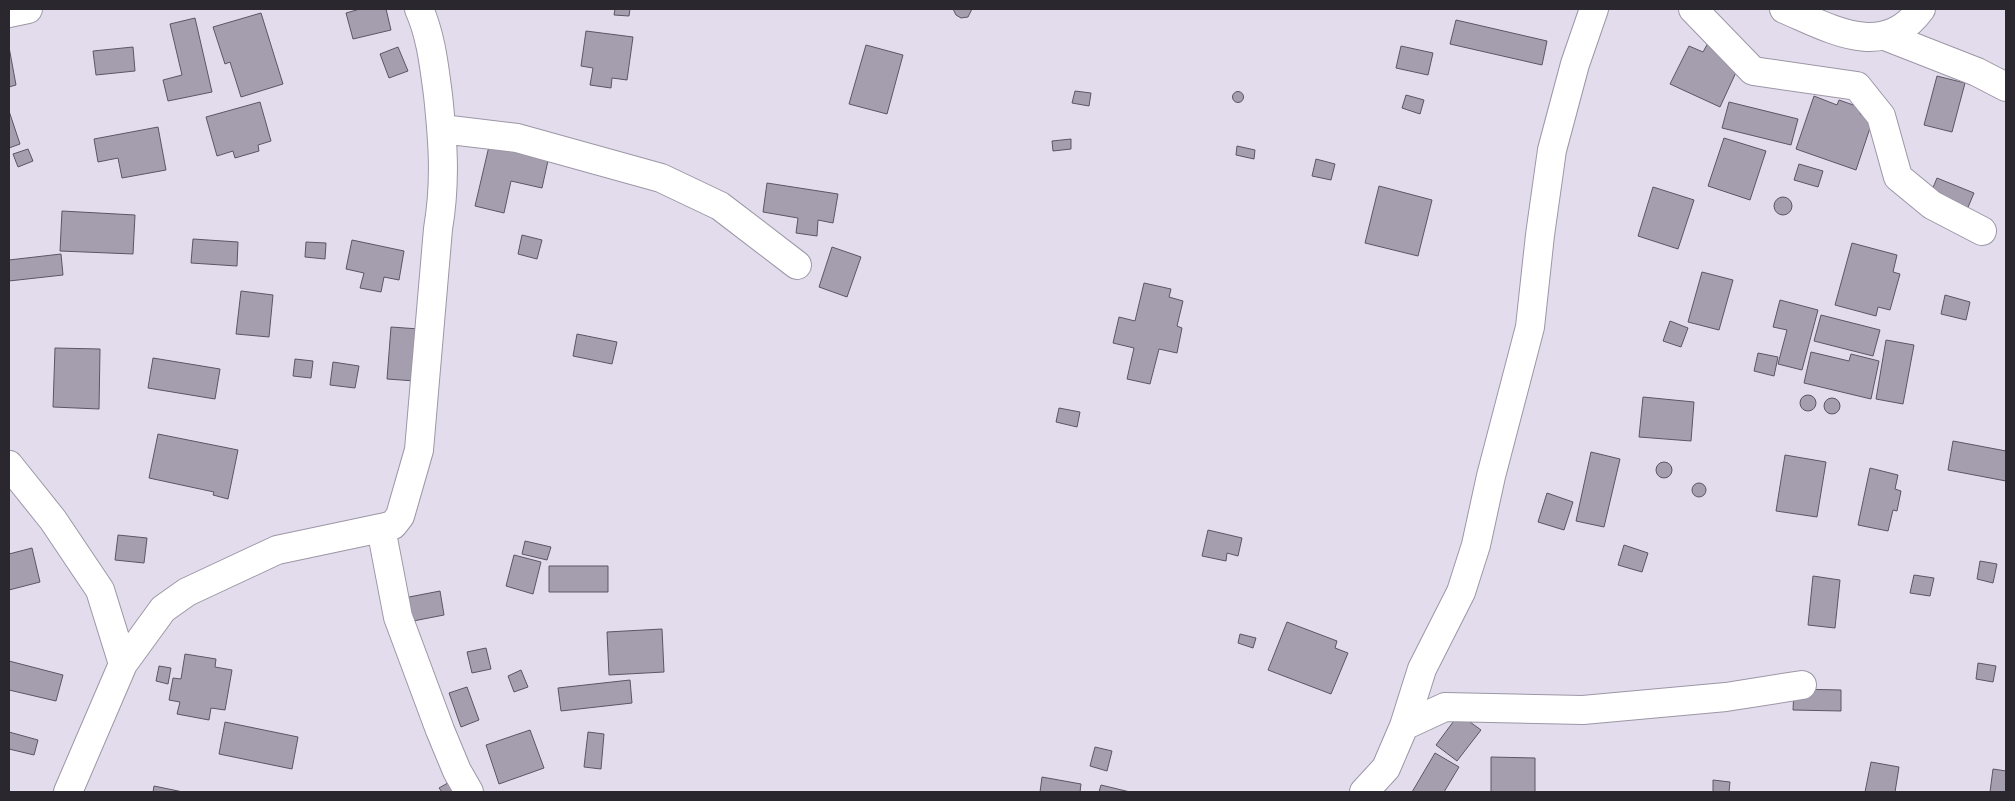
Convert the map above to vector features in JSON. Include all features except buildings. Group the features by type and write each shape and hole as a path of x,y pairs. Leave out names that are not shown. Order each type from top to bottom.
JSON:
{"street":[{"path":"9,13 28,9"},
{"path":"1364,792 1386,768 1404,726 1422,669 1461,592 1476,545 1491,476 1530,327 1552,150 1575,64 1594,9"},
{"path":"1693,9 1753,71 1857,86 1881,116 1898,177 1932,205 1982,231"},
{"path":"1784,9 1841,33 1864,37 1885,36 1900,30 1912,20 1920,9"},
{"path":"68,792 123,664 164,609 187,592 277,550 381,528 393,524 400,516 419,450 438,229 444,198 442,129 433,55 422,11"},
{"path":"1885,36 1977,72 2006,87"},
{"path":"442,129 517,138 661,178 720,206 797,265"},
{"path":"9,465 53,520 100,590 123,664"},
{"path":"381,528 398,616 440,730 457,771 469,792"},
{"path":"1404,726 1445,706 1583,710 1726,697 1802,685"}]}
